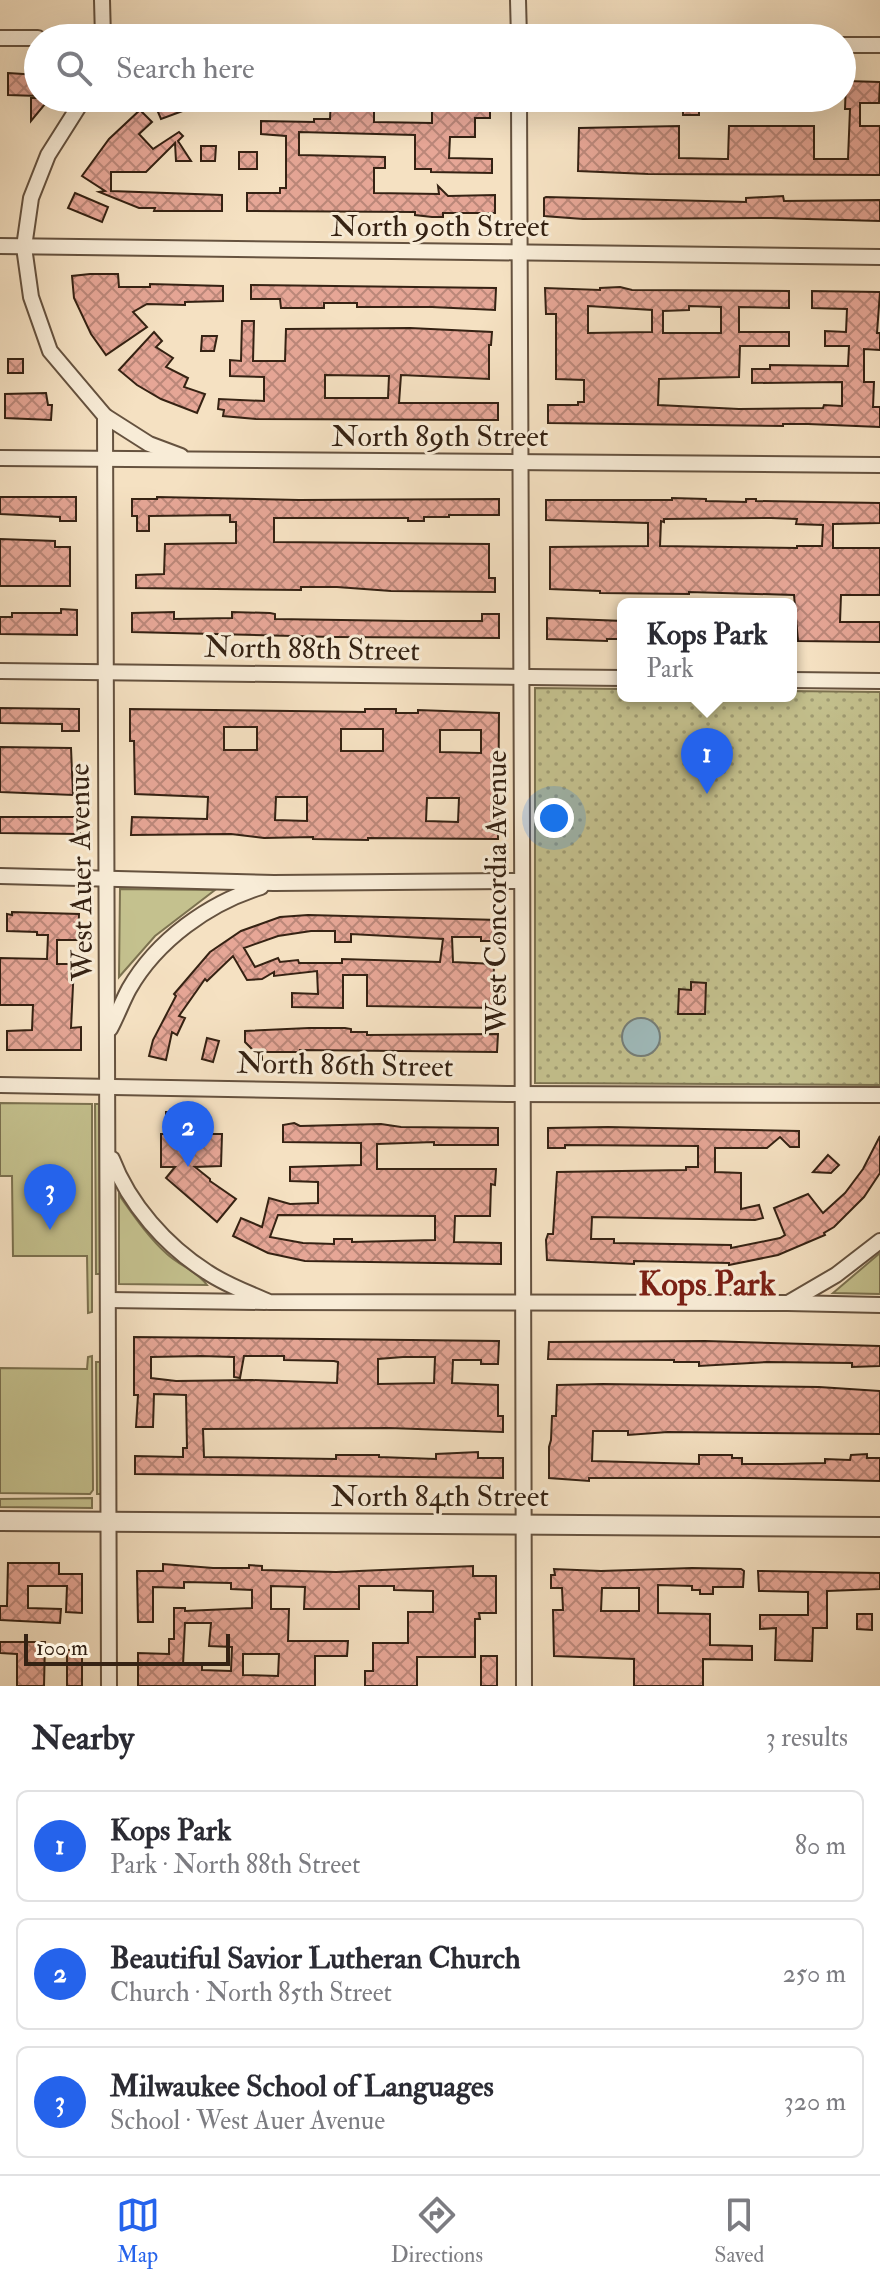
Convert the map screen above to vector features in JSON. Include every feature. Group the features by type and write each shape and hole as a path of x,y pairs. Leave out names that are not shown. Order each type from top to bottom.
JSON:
{"street":[{"path":"102,0 103,24"},
{"path":"518,0 519,24"},
{"path":"0,38 24,38"},
{"path":"856,45 880,45"},
{"path":"75,112 48,155 31,198 24,247 31,297 50,351 105,416 149,444 192,460"},
{"name":"West Concordia Avenue","path":"519,112 524,1686"},
{"name":"North 90th Street","path":"0,246 880,257"},
{"name":"West Auer Avenue","path":"105,416 109,1686"},
{"name":"North 89th Street","path":"0,458 880,465"},
{"name":"North 88th Street","path":"0,671 617,678"},
{"path":"797,680 880,681"},
{"path":"0,876 274,883 521,881"},
{"path":"109,1033 130,987 162,947 198,916 233,895 274,883"},
{"name":"North 86th Street","path":"0,1085 522,1094 880,1095"},
{"path":"109,1151 119,1177 136,1204 166,1239 207,1273 269,1302"},
{"path":"788,1303 836,1275 880,1241"},
{"path":"108,1300 880,1305"},
{"name":"North 84th Street","path":"0,1521 880,1527"}],"shaded area":[{"path":"535,688 617,689 617,702 797,702 797,691 880,692 880,1085 535,1083"},
{"path":"120,889 215,890 155,936 119,977"},
{"path":"0,1103 92,1104 92,1312 88,1313 87,1256 13,1256 12,1176 0,1176"},
{"path":"95,1104 99,1104 100,1274 96,1274"},
{"path":"119,1195 160,1247 207,1285 119,1284"},
{"path":"880,1253 880,1294 833,1293"},
{"path":"92,1356 93,1490 90,1494 0,1493 0,1368 87,1369 88,1357"},
{"path":"96,1362 100,1362 101,1494 97,1494"},
{"path":"92,1498 92,1508 0,1507 0,1499"}],"water":[{"path":"641,1018 654,1024 660,1037 654,1050 641,1056 628,1050 622,1037 628,1024"}],"building":[{"path":"8,73 24,74 24,96 8,95"},
{"path":"856,81 880,82 879,103 860,103 860,126 880,126 880,175 578,171 579,128 679,126 679,158 728,159 729,126 814,126 814,159 848,159 850,112 856,112"},
{"path":"138,112 152,122 139,134 153,149 179,132 183,136 178,141 191,161 176,161 175,143 146,172 111,172 111,191 222,195 222,211 154,211 155,208 139,208 99,192 105,191 82,176 109,139"},
{"path":"158,112 180,112 161,119"},
{"path":"330,112 374,112 374,122 432,123 432,112 490,112 490,118 475,118 475,137 450,137 449,158 492,159 492,173 415,169 415,135 299,132 299,155 385,157 385,168 374,168 374,193 439,194 438,186 448,196 495,195 495,213 443,213 443,217 432,217 415,215 415,212 247,211 247,193 280,193 280,188 286,188 286,136 261,134 261,121 314,122 314,119 330,119"},
{"path":"683,112 699,112 699,115 683,115"},
{"path":"201,146 216,146 215,161 201,161"},
{"path":"239,152 257,152 257,169 239,169"},
{"path":"75,193 108,207 102,222 68,208"},
{"path":"783,196 784,201 880,200 880,221 583,219 544,216 546,197 746,202 746,198"},
{"path":"118,274 119,287 150,287 150,284 223,286 223,301 185,302 185,305 147,304 133,312 147,327 106,355 91,334 74,298 72,276"},
{"path":"251,285 496,288 495,310 357,307 357,303 324,303 324,308 281,308 280,299 251,299"},
{"path":"545,288 789,291 789,308 739,307 739,332 789,332 789,346 740,346 739,377 659,379 658,405 739,409 842,406 842,382 752,383 752,369 770,369 770,365 848,366 849,346 825,346 825,331 846,332 847,309 812,308 812,291 880,292 877,333 880,333 880,350 864,349 864,382 874,382 873,407 880,407 880,427 548,423 548,405 578,405 578,402 584,402 584,380 556,379 556,314 546,314","holes":["588,306 652,310 652,332 588,333","689,306 721,307 721,333 663,333 663,311 689,310"]},
{"path":"242,321 254,321 253,361 285,361 286,329 410,328 492,332 489,379 401,375 399,403 498,403 498,420 256,419 223,416 224,410 218,409 219,399 264,401 264,377 230,376 230,360 241,361","holes":["325,375 389,376 388,398 325,398"]},
{"path":"154,332 162,341 156,347 173,358 166,367 188,378 184,387 205,394 197,413 161,399 119,370"},
{"path":"202,336 217,336 214,351 201,351"},
{"path":"8,359 23,359 23,373 8,373"},
{"path":"46,393 48,405 52,405 51,420 5,418 5,394"},
{"path":"0,497 76,497 76,521 60,521 60,517 0,514"},
{"path":"672,498 880,503 880,523 833,524 833,548 880,548 880,595 841,595 840,622 880,622 880,642 798,641 797,598 794,595 600,593 550,589 550,547 648,546 648,523 546,520 546,500","holes":["664,519 797,519 796,524 823,525 822,546 660,546 661,521 664,522"]},
{"path":"132,499 499,499 499,515 424,517 424,521 408,521 408,518 274,518 274,542 489,544 489,578 495,578 495,592 337,587 301,587 301,590 136,588 136,575 164,574 165,544 236,543 236,522 230,522 230,515 149,516 149,531 137,531 137,516 132,516"},
{"path":"0,539 55,541 55,547 70,547 70,586 0,586"},
{"path":"61,609 77,610 77,635 0,634 0,617 12,617 12,613 61,613"},
{"path":"174,612 174,619 232,618 232,612 270,613 275,614 275,619 408,621 482,621 482,614 499,614 499,638 132,632 132,613"},
{"path":"547,618 617,621 617,639 547,639"},
{"path":"0,708 79,709 79,731 62,731 62,724 0,723"},
{"path":"130,709 365,712 365,709 396,709 396,713 418,713 418,710 499,713 498,839 368,840 264,838 231,834 131,835 132,817 207,819 208,797 135,794 134,741 130,741","holes":["224,727 257,727 257,750 224,750","341,729 383,729 383,751 341,751","440,730 481,730 481,753 440,752","276,797 307,797 307,821 275,820","427,798 459,798 458,822 426,821"]},
{"path":"0,747 71,748 73,795 0,792"},
{"path":"0,817 80,817 80,834 0,833"},
{"path":"12,912 79,914 78,940 57,940 57,964 74,964 71,1028 81,1027 81,1050 7,1050 7,1031 32,1030 33,1005 0,1005 0,958 47,959 48,935 7,931 7,914 12,915"},
{"path":"280,917 499,920 499,941 481,941 481,937 452,937 453,962 494,964 493,994 498,994 497,1008 367,1006 367,975 343,975 343,1008 292,1007 292,993 318,994 317,971 274,976 274,972 262,979 247,980 233,956 207,981 205,979 179,1016 185,1018 177,1035 172,1032 166,1060 149,1056 153,1040 176,996 174,994 210,952 241,931","holes":["335,931 335,942 351,942 351,934 443,939 440,962 342,959 342,963 299,963 298,960 280,962 278,958 255,967 244,948 278,936"]},
{"path":"691,982 706,983 705,1014 678,1014 679,989 691,990"},
{"path":"345,1028 351,1029 351,1032 367,1032 367,1035 498,1034 497,1052 300,1050 262,1052 262,1059 245,1042 245,1031"},
{"path":"207,1038 219,1041 213,1062 202,1059"},
{"path":"166,1112 178,1112 178,1125 183,1124 183,1134 222,1134 221,1166 195,1167 236,1199 217,1222 166,1178 175,1167 161,1167 161,1134 166,1134"},
{"path":"283,1125 498,1128 498,1145 434,1145 434,1142 377,1144 377,1169 496,1169 495,1185 491,1184 490,1216 455,1216 454,1242 501,1243 501,1264 305,1261 268,1253 233,1236 241,1218 262,1227 269,1198 290,1204 318,1203 318,1182 290,1181 290,1167 361,1165 361,1143 283,1142","holes":["278,1215 435,1216 435,1240 352,1242 352,1239 334,1239 334,1244 270,1237"]},
{"path":"548,1128 799,1131 799,1147 790,1147 780,1137 767,1148 715,1148 715,1172 741,1173 741,1209 759,1205 763,1218 592,1217 591,1239 614,1239 614,1243 731,1245 731,1248 780,1238 785,1235 774,1208 808,1194 823,1213 845,1193 863,1169 880,1136 880,1173 864,1197 825,1235 778,1255 729,1265 547,1260 546,1240 548,1234 553,1234 557,1172 686,1170 686,1167 698,1167 698,1146 565,1145 565,1148 548,1148"},
{"path":"828,1155 839,1165 831,1173 813,1172"},
{"path":"134,1337 499,1341 498,1364 481,1364 481,1360 453,1360 452,1383 498,1385 498,1416 503,1416 503,1432 389,1428 203,1429 204,1457 336,1459 336,1455 379,1455 436,1459 436,1454 478,1452 478,1458 503,1458 503,1478 135,1474 135,1456 183,1457 183,1448 187,1448 186,1395 154,1394 153,1427 136,1427 138,1395 134,1395","holes":["244,1356 334,1361 338,1362 337,1383 151,1378 151,1357 234,1357 234,1377 240,1378","435,1357 434,1383 378,1384 378,1359"]},
{"path":"705,1341 880,1346 880,1366 767,1362 699,1366 699,1362 674,1360 548,1359 549,1342"},
{"path":"557,1385 819,1387 880,1391 880,1434 668,1432 628,1435 628,1431 593,1431 592,1461 699,1464 699,1455 732,1455 732,1458 742,1458 742,1464 825,1463 825,1459 850,1460 851,1455 867,1454 867,1458 880,1458 880,1481 589,1478 589,1481 549,1478 549,1447 552,1416 556,1416"},
{"path":"8,1563 59,1563 59,1574 82,1574 82,1613 66,1612 67,1586 28,1586 28,1608 61,1609 60,1623 0,1620 0,1606 7,1606"},
{"path":"163,1564 213,1568 249,1568 249,1565 262,1566 262,1570 336,1572 473,1566 473,1576 496,1576 496,1613 479,1613 480,1619 475,1619 475,1657 417,1657 417,1686 365,1686 365,1671 373,1671 373,1643 408,1643 408,1612 433,1612 433,1591 359,1586 359,1609 304,1609 305,1587 271,1586 271,1609 289,1609 288,1641 348,1641 347,1656 315,1656 315,1686 138,1686 138,1653 169,1654 169,1639 174,1639 174,1608 185,1608 185,1611 252,1608 252,1590 231,1589 231,1583 184,1582 184,1588 153,1587 153,1622 138,1622 137,1571 163,1571","holes":["185,1623 211,1623 209,1646 232,1647 231,1671 202,1670 202,1665 183,1665","243,1654 279,1654 278,1676 243,1675"]},
{"path":"554,1569 741,1569 744,1571 743,1587 713,1587 713,1594 700,1594 700,1590 692,1590 692,1586 658,1585 658,1613 710,1614 710,1645 752,1646 752,1660 703,1659 703,1686 634,1686 634,1659 554,1656 553,1610 563,1610 562,1588 551,1588","holes":["602,1588 639,1588 639,1611 601,1611"]},
{"path":"758,1571 880,1573 880,1589 827,1591 827,1628 813,1628 812,1661 775,1660 776,1628 760,1629 760,1615 808,1615 808,1592 759,1591"},
{"path":"857,1614 872,1614 872,1630 857,1629"},
{"path":"0,1642 45,1642 44,1686 17,1686 17,1654 0,1653"},
{"path":"67,1650 82,1650 82,1686 67,1686"},
{"path":"481,1656 497,1656 497,1686 481,1686"}],"place":[{"name":"Kops Park","path":"707,794"},
{"name":"Beautiful Savior Lutheran Church","path":"188,1167"},
{"name":"Milwaukee School of Languages","path":"50,1230"}],"district":[{"name":"Kops Park","path":"707,1284"}]}
